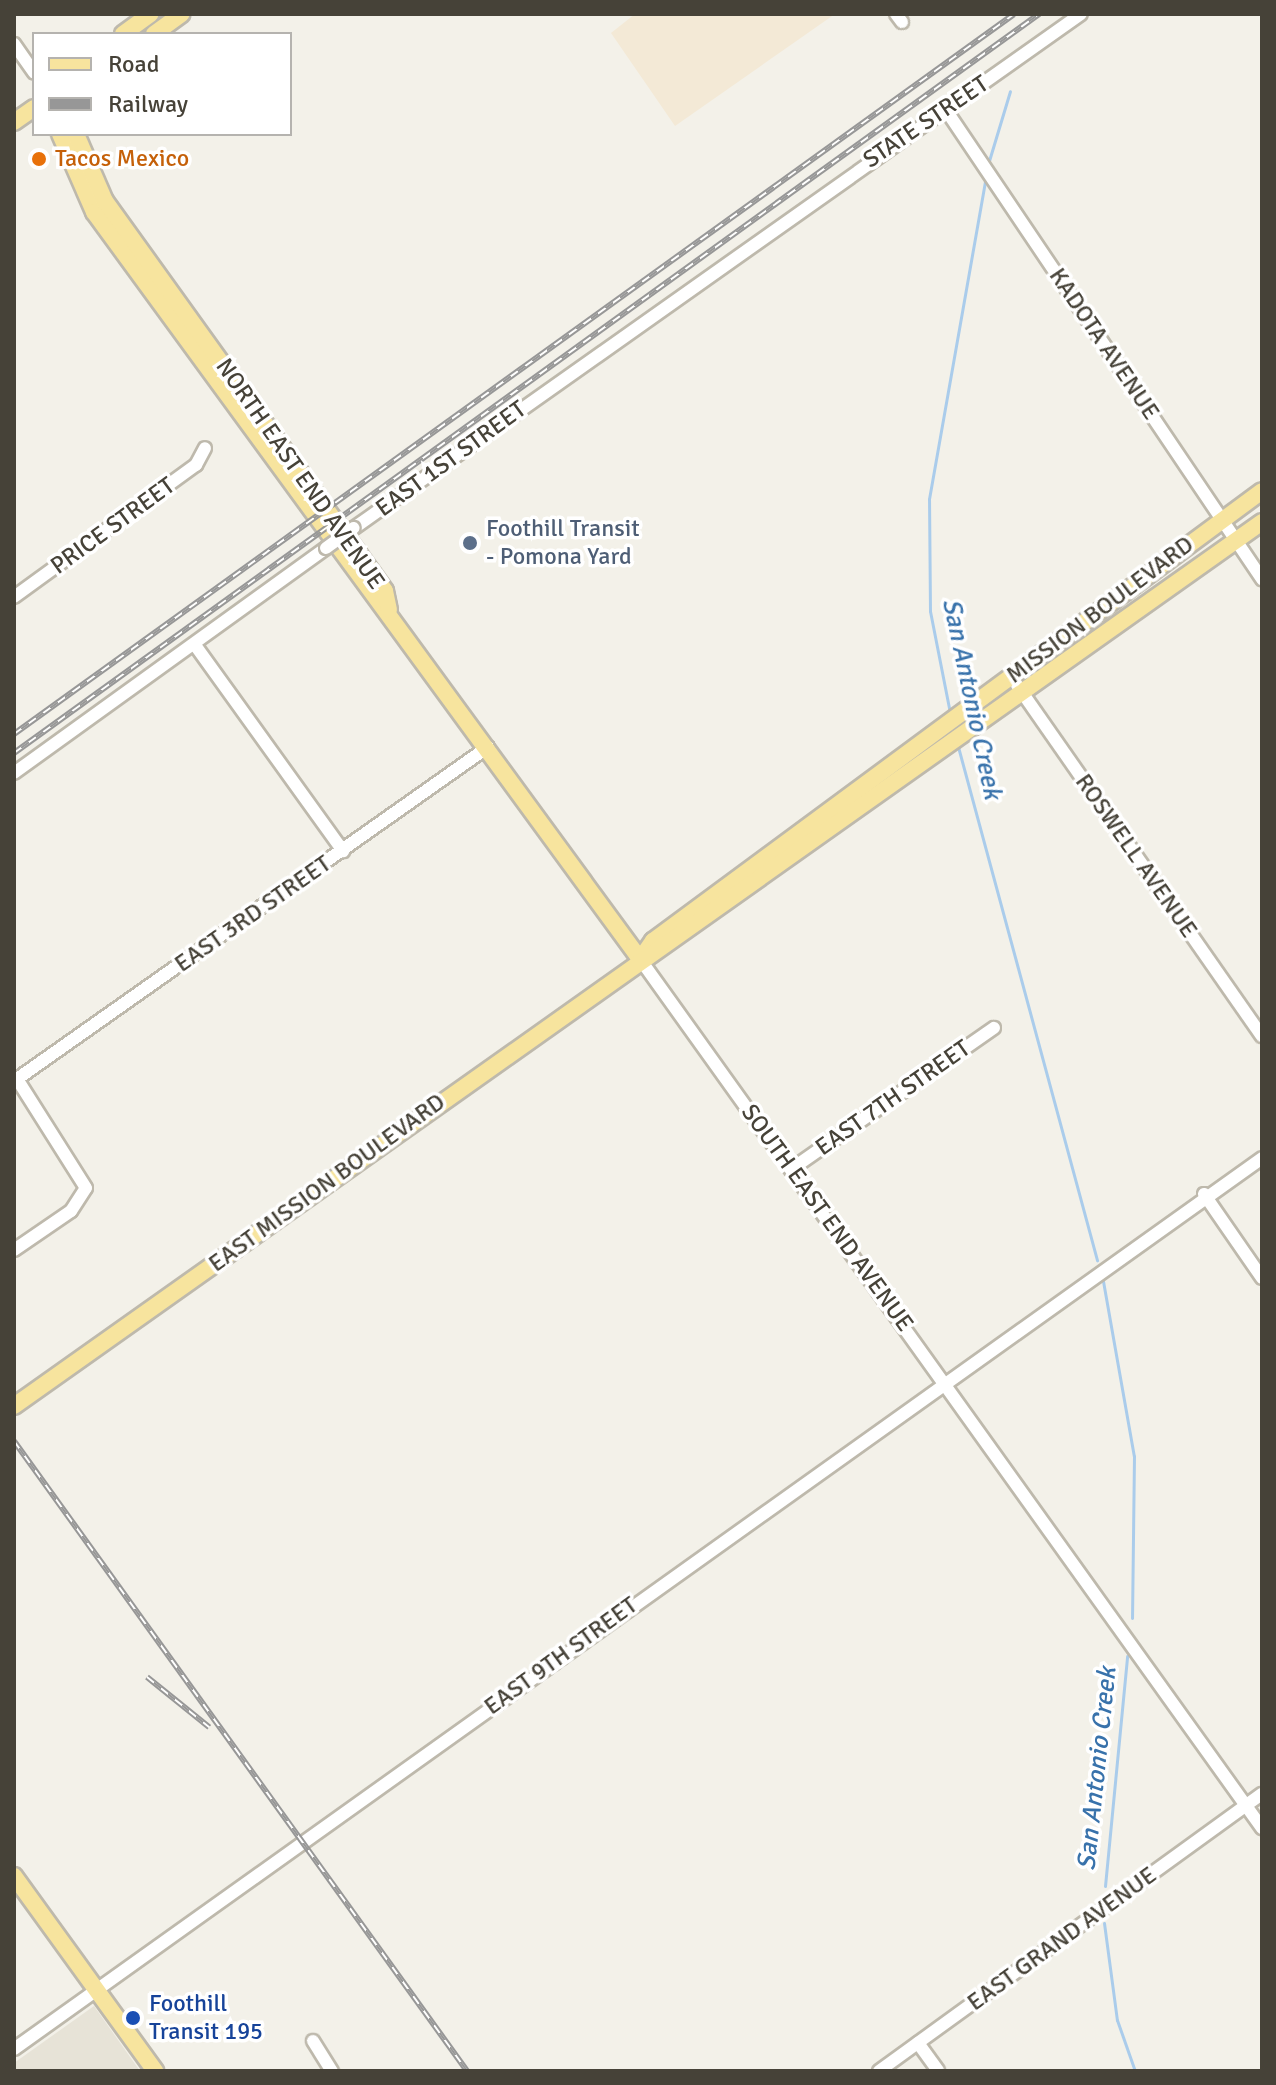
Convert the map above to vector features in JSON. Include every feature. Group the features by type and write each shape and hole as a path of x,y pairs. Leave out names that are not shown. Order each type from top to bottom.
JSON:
{"main road":[{"path":"126,32 151,14"},
{"path":"157,32 182,14"},
{"path":"14,122 32,109"},
{"name":"NORTH EAST END AVENUE","path":"61,136 94,212 154,282 385,591 389,610"},
{"name":"NORTH EAST END AVENUE","path":"77,136 105,201 154,282"},
{"name":"MISSION BOULEVARD","path":"940,730 1262,491"},
{"name":"EAST MISSION BOULEVARD","path":"14,1406 640,959 965,735 1262,522"},
{"name":"SOUTH EAST END AVENUE","path":"389,610 640,959"},
{"name":"EAST MISSION BOULEVARD","path":"640,959 653,941 940,730"},
{"path":"14,1876 155,2071"}],"street":[{"name":"STATE STREET","path":"771,229 1081,14"},
{"path":"14,44 32,70"},
{"name":"KADOTA AVENUE","path":"946,110 1262,579"},
{"name":"EAST 1ST STREET","path":"14,773 771,229"},
{"name":"PRICE STREET","path":"14,597 196,465 205,448"},
{"path":"195,645 343,851"},
{"name":"ROSWELL AVENUE","path":"1011,676 1262,1036"},
{"name":"EAST 3RD STREET","path":"14,1250 71,1211 86,1188 17,1079 488,747"},
{"name":"SOUTH EAST END AVENUE","path":"640,959 793,1168 1262,1828"},
{"name":"EAST 7TH STREET","path":"793,1168 994,1028"},
{"name":"EAST 9TH STREET","path":"14,2049 1110,1265 1204,1194 1262,1158"},
{"path":"1204,1194 1262,1278"},
{"name":"EAST GRAND AVENUE","path":"879,2071 1262,1794"},
{"path":"313,2041 330,2070"},
{"path":"918,2043 938,2071"}],"shaded area":[{"path":"635,14 835,14 675,126 611,33"},
{"path":"94,2006 140,2071 14,2071 14,2063"}],"waterway":[{"name":"San Antonio Creek","path":"988,164 1010,91"},
{"name":"San Antonio Creek","path":"950,713 930,611 929,499 986,175"},
{"name":"San Antonio Creek","path":"957,743 1097,1260"},
{"name":"San Antonio Creek","path":"1103,1281 1134,1456 1132,1618"},
{"name":"San Antonio Creek","path":"1105,1886 1127,1656"},
{"name":"San Antonio Creek","path":"1104,1923 1117,2020 1135,2071"}],"railway":[{"path":"14,734 1014,14"},
{"path":"14,753 1039,14"},
{"path":"14,1441 467,2071"},
{"path":"147,1677 209,1727"}],"place":[{"name":"Tacos Mexico","path":"39,159"},
{"name":"Foothill Transit - Pomona Yard","path":"470,543"},
{"name":"Foothill Transit 195","path":"133,2018"}]}
